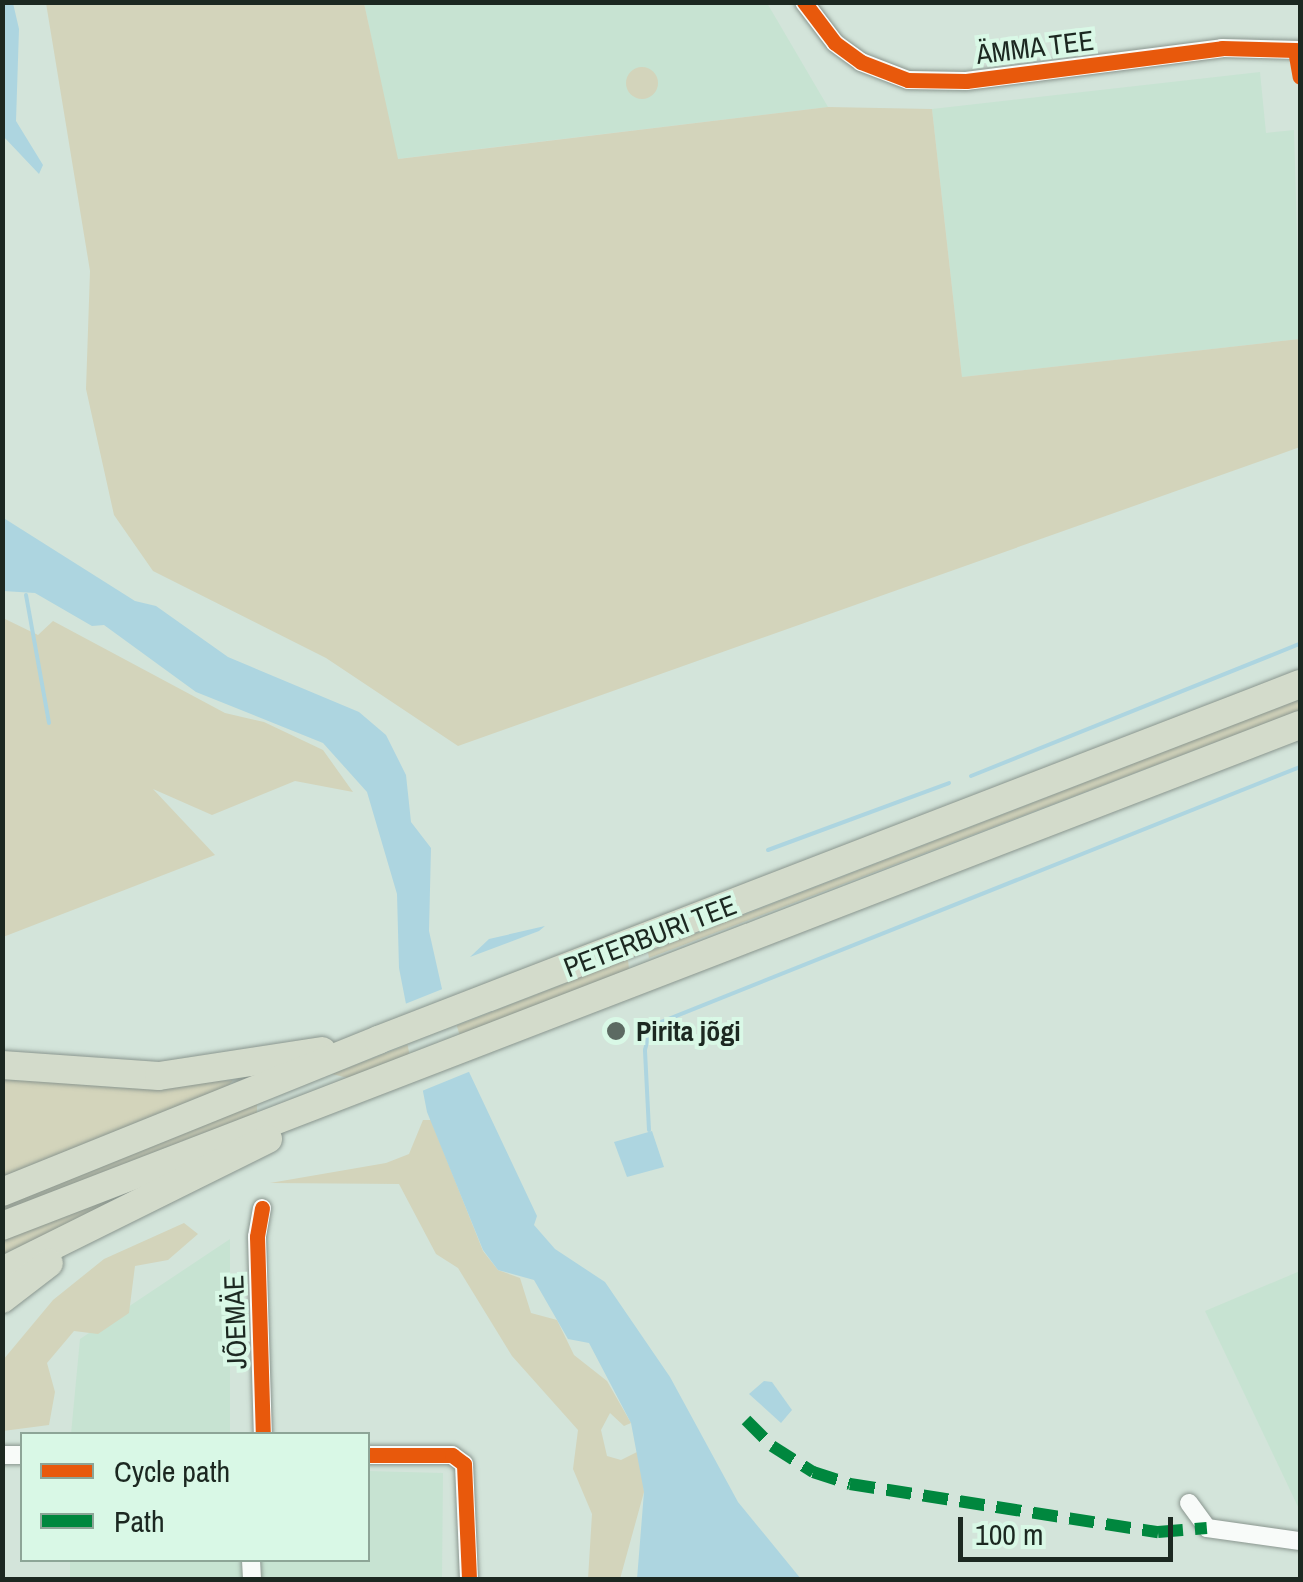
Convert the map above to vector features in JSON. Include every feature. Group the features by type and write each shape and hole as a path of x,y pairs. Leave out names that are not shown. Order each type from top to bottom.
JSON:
{"highway":[{"name":"PETERBURI TEE","path":"2,1192 378,1040 1300,684"},
{"name":"PETERBURI TEE","path":"2,1226 390,1080 1300,726"},
{"path":"2,1064 159,1076 378,1040"},
{"path":"2,1272 85,1234 325,1105"},
{"path":"2,1299 85,1234"}],"street":[{"name":"ÄMMA TEE","path":"804,2 835,43 860,62 908,80 966,81 1222,48 1300,50"},
{"name":"JÕEMÄE","path":"262,1208 257,1236 263,1432"},
{"path":"370,1456 460,1459 468,1580"},
{"path":"1190,1502 1207,1528 1300,1542"}],"shaded area":[{"path":"46,3 364,3 398,159 828,107 932,109 962,377 1300,339 1300,447 458,746 326,658 153,571 114,515 86,389 90,271"},
{"path":"364,3 767,3 828,107 397,159"},
{"path":"642,67 653,72 658,83 653,94 642,99 631,94 626,83 631,72"},
{"path":"1260,72 1266,133 1294,130 1300,339 962,377 932,109"},
{"path":"3,618 38,635 53,621 225,713 264,722 323,750 353,792 295,781 212,815 153,789 215,855 3,937"},
{"path":"1300,699 1300,710 649,958 648,952"},
{"path":"628,959 629,970 348,1078 332,1074"},
{"path":"3,1078 126,1088 233,1080 224,1091 3,1178"},
{"path":"257,1104 257,1114 3,1215 3,1202"},
{"path":"423,1120 431,1120 483,1251 498,1270 520,1278 531,1313 557,1320 574,1355 607,1381 631,1423 624,1426 610,1413 601,1430 607,1456 621,1460 641,1450 644,1492 620,1579 588,1579 592,1514 573,1469 578,1430 512,1356 458,1268 436,1254 399,1184 270,1183 386,1163 409,1154"},
{"path":"176,1171 3,1259 3,1238"},
{"path":"184,1223 198,1234 168,1260 135,1266 129,1313 98,1334 74,1331 47,1363 55,1392 49,1425 3,1431 3,1360 53,1300 104,1259"},
{"path":"230,1239 230,1432 71,1432 80,1339"},
{"path":"1300,1271 1300,1511 1205,1311"},
{"path":"370,1471 443,1473 442,1579 70,1579 70,1562 370,1562"}],"water":[{"path":"3,2 13,3 19,29 16,121 43,165 39,174 3,136"},
{"path":"2,517 135,601 156,606 228,657 359,712 386,735 406,775 411,822 431,848 429,931 453,1038 537,1216 534,1225 555,1249 605,1282 670,1377 738,1502 801,1579 637,1579 644,1492 631,1423 589,1343 568,1339 534,1280 498,1270 483,1250 427,1112 399,968 397,894 367,792 323,743 196,692 104,625 92,626 35,593 3,591"},
{"path":"545,926 539,931 470,957 489,939"},
{"path":"652,1131 664,1167 627,1177 614,1142"},
{"path":"764,1381 772,1382 792,1410 781,1423 749,1394"}],"pier":[{"path":"445,988 471,1071 417,1093 400,1006"}],"waterway":[{"path":"26,595 49,723"},
{"path":"971,776 1300,644"},
{"path":"649,1130 645,1050 651,1026 1300,767"},
{"path":"768,850 949,783"}],"marked path":[{"path":"746,1420 772,1446 813,1472 850,1484 1158,1532 1207,1528"}],"cycle path":[{"path":"804,2 835,43 861,62 908,80 966,81 1222,48 1295,50 1300,77"},
{"path":"262,1208 257,1237 263,1432"},
{"path":"370,1455 452,1455 464,1464 469,1580"}],"place":[{"name":"Pirita jõgi","path":"616,1031"}]}
